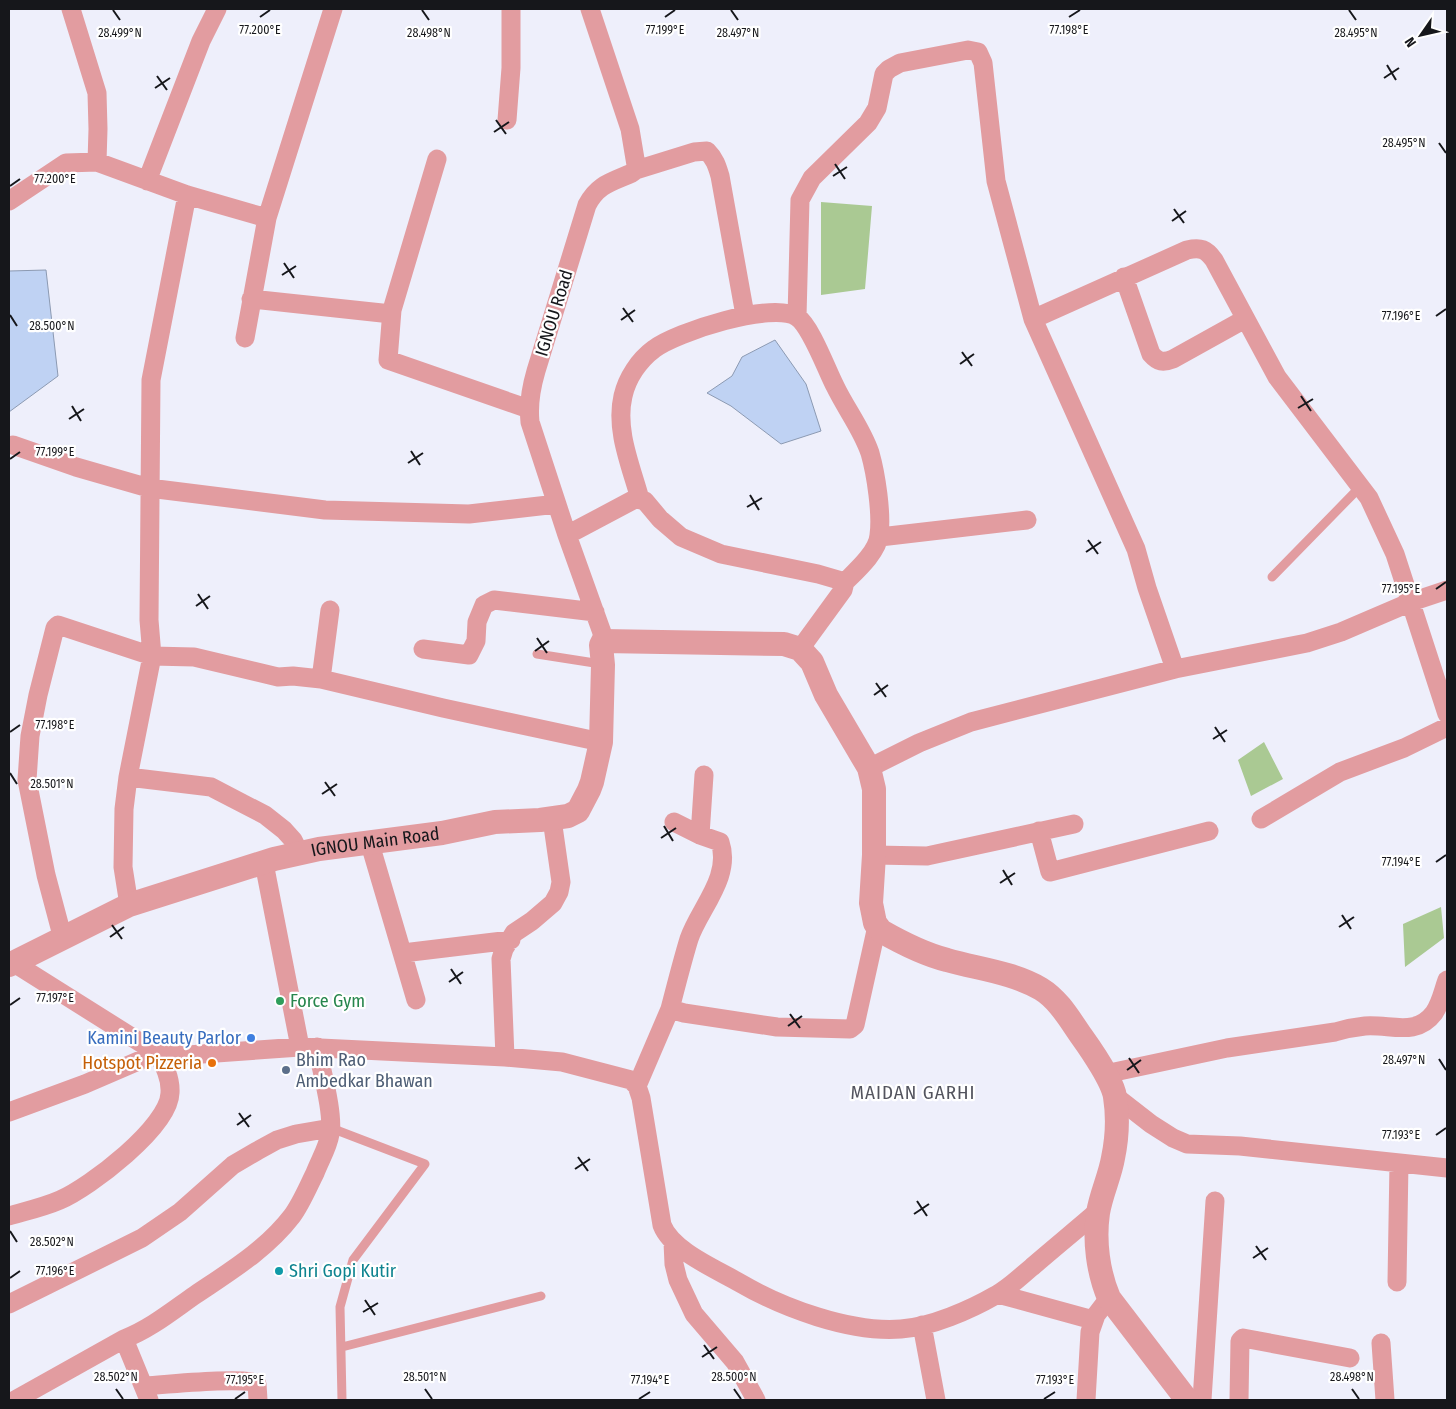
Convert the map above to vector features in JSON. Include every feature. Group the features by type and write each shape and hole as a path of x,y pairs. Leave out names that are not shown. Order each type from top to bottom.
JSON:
{"street":[{"path":"71,9 97,93 98,129 96,162"},
{"path":"147,181 201,41 217,9"},
{"path":"244,338 267,218 333,9"},
{"path":"507,120 512,68 512,9"},
{"path":"590,9 630,129 636,170"},
{"path":"797,317 800,200 812,178 868,123 877,108 884,74 889,69 900,63 968,50 978,52 983,63 996,181 1033,319 1136,549 1146,588 1175,669"},
{"name":"IGNOU Road","path":"605,641 557,504 530,422 528,409 530,390 587,205 594,192 636,170 694,152 707,151 712,155 720,176 745,315"},
{"path":"437,159 392,310 388,360 528,409"},
{"path":"9,201 66,163 96,162 187,195 267,218"},
{"path":"129,904 123,867 124,809 128,777 152,656 149,620 151,380 187,195"},
{"path":"1033,319 1187,250 1201,248 1208,251 1281,383 1369,498 1395,554 1447,714"},
{"path":"1124,277 1151,354 1160,361 1165,362 1173,359 1245,319"},
{"path":"251,299 382,313 388,313 392,310"},
{"path":"640,499 622,432 623,397 634,370 652,350 668,340 745,315 784,314 797,317 808,329 836,388 864,438 874,470 878,496 880,537 864,562 844,583 843,590 800,649"},
{"path":"13,444 76,467 149,488 341,511 469,514 557,504"},
{"path":"567,534 633,500 640,499 645,501 660,519 681,537 721,554 818,574 840,580 844,583"},
{"path":"880,537 1027,520"},
{"path":"869,768 919,743 971,722 1175,669 1307,643 1341,632 1411,602 1447,590"},
{"path":"423,649 469,655 476,641 477,622 484,604 494,600 595,612"},
{"path":"321,679 330,610"},
{"path":"64,939 46,875 27,780 30,736 55,628 58,625 152,656 194,657 278,677 293,676 321,679 443,708 601,742"},
{"path":"605,641 784,644 800,649 812,662 826,695 869,768 874,789 874,855 871,903 873,918 877,926 881,931 915,950 945,960 1013,977 1042,990 1057,1002 1105,1074 1115,1096 1116,1122 1113,1158 1098,1211 1098,1264 1106,1291 1187,1400"},
{"name":"IGNOU Main Road","path":"12,964 129,904 264,863 319,849 370,844 442,833 495,822 552,820 578,811 592,782 601,742 603,665 601,645 605,641"},
{"path":"1261,819 1340,772 1404,748 1447,726"},
{"path":"700,835 704,775"},
{"path":"128,777 211,787 265,815 293,840 300,854"},
{"path":"505,1057 501,959 504,949 514,933 553,903 559,892 561,882 552,820"},
{"path":"637,1086 670,1009 690,936 711,898 721,869 723,850 720,842 700,835 674,822"},
{"path":"874,855 927,856 1074,824"},
{"path":"1039,831 1050,872 1209,831"},
{"path":"370,844 416,1000"},
{"path":"15,1400 124,1339 139,1333 247,1259 293,1215 328,1143 331,1128 329,1110 309,1047 264,863"},
{"path":"670,1009 684,1013 778,1027 850,1028 855,1025 877,926"},
{"path":"403,953 511,940"},
{"path":"12,964 136,1042 157,1053 170,1056 309,1047 505,1057 562,1062 631,1080 637,1086 641,1098 662,1225 668,1237 693,1255 752,1290 796,1309 840,1323 866,1328 902,1329 922,1325 957,1313 998,1294 1098,1211"},
{"path":"1105,1074 1227,1048 1352,1028 1376,1026 1417,1027 1434,1012 1447,980"},
{"path":"9,1112 85,1084 157,1053"},
{"path":"9,1216 60,1200 76,1191 129,1153 163,1113 169,1102 169,1079 157,1053"},
{"path":"1115,1096 1151,1124 1173,1138 1187,1144 1240,1146 1447,1168"},
{"path":"9,1304 142,1238 180,1212 233,1165 277,1140 296,1134 331,1128"},
{"path":"1397,1282 1399,1163"},
{"path":"1202,1400 1215,1202"},
{"path":"673,1242 674,1264 678,1280 694,1314 735,1362 756,1400"},
{"path":"1086,1400 1088,1352 1093,1320 1106,1291"},
{"path":"998,1294 1093,1320"},
{"path":"922,1325 936,1400"},
{"path":"1239,1400 1240,1341 1243,1338 1350,1358"},
{"path":"124,1339 147,1393 220,1381 252,1381 257,1384 258,1400"},
{"path":"1381,1343 1385,1400"}],"lane":[{"path":"1272,577 1360,487"},
{"path":"537,654 603,665"},
{"path":"331,1128 425,1164 353,1260 340,1307 342,1400"},
{"path":"342,1347 541,1296"}],"green space":[{"path":"821,202 872,206 865,289 821,295"},
{"path":"1264,742 1283,779 1251,796 1238,760"},
{"path":"1441,907 1444,938 1405,967 1403,924"}],"water":[{"path":"46,270 58,376 9,412 9,271"},
{"path":"775,340 806,384 821,431 781,444 731,406 707,393 732,376 742,357"}],"place":[{"name":"Force Gym","path":"280,1001"},
{"name":"Kamini Beauty Parlor","path":"251,1038"},
{"name":"Hotspot Pizzeria","path":"212,1063"},
{"name":"Bhim Rao Ambedkar Bhawan","path":"286,1070"},
{"name":"Shri Gopi Kutir","path":"279,1271"}],"district":[{"name":"MAIDAN GARHI","path":"913,1092"}]}
